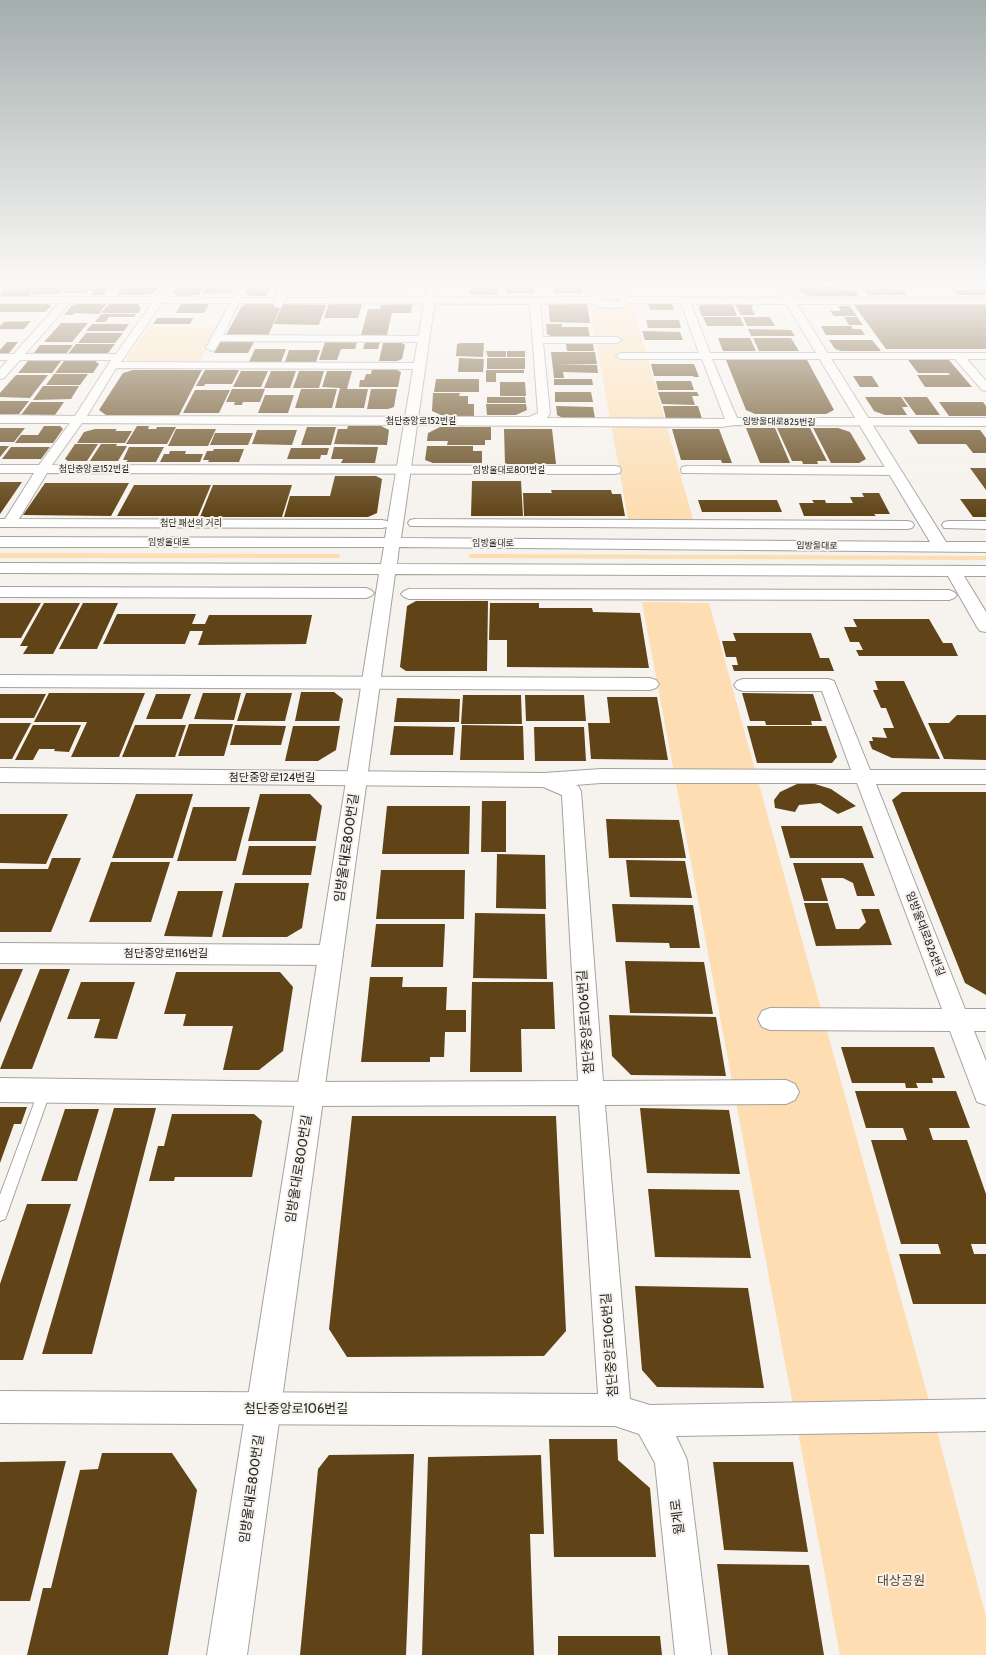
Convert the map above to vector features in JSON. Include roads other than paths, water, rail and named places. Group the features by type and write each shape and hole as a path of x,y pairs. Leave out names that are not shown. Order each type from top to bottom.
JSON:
{"street":[{"path":"0,376 12,362"},
{"path":"4,523 79,419 115,362"},
{"path":"142,362 201,365 420,366"},
{"path":"390,556 421,362"},
{"path":"531,421 542,416 544,413 540,362"},
{"name":"임방울대로825번길","path":"708,362 729,416 734,421 986,422"},
{"path":"827,362 941,547"},
{"path":"963,362 986,388"},
{"name":"첨단중앙로152번길","path":"0,419 722,423 734,421"},
{"name":"첨단중앙로152번길","path":"0,469 404,470"},
{"name":"임방울대로801번길","path":"404,470 615,470"},
{"path":"687,470 893,470"},
{"name":"첨단 패션의 거리","path":"4,523 382,524"},
{"path":"415,524 907,525"},
{"path":"949,525 986,525"},
{"name":"임방울대로","path":"0,542 390,556 986,572"},
{"name":"임방울대로","path":"0,568 390,556 986,547"},
{"name":"임방울대로800번길","path":"227,1655 310,1094 332,956 390,556"},
{"path":"954,571 986,627"},
{"path":"0,592 366,593"},
{"path":"409,594 949,595"},
{"path":"0,681 650,684"},
{"name":"임방울대로826번길","path":"743,685 828,685 986,1093"},
{"name":"첨단중앙로124번길","path":"0,775 544,780 601,776 863,776"},
{"path":"863,776 986,777"},
{"name":"첨단중앙로106번길","path":"0,1408 615,1410 591,1092 571,791 544,780"},
{"name":"첨단중앙로116번길","path":"0,953 332,956"},
{"path":"770,1019 986,1020"},
{"path":"0,1090 310,1094 786,1092"},
{"path":"615,1410 650,1421 986,1415"},
{"name":"월계로","path":"650,1421 671,1460 693,1655"}],"lane":[{"path":"0,1214 45,1090"}],"park label":[{"name":"대상공원","path":"901,1581"}]}
